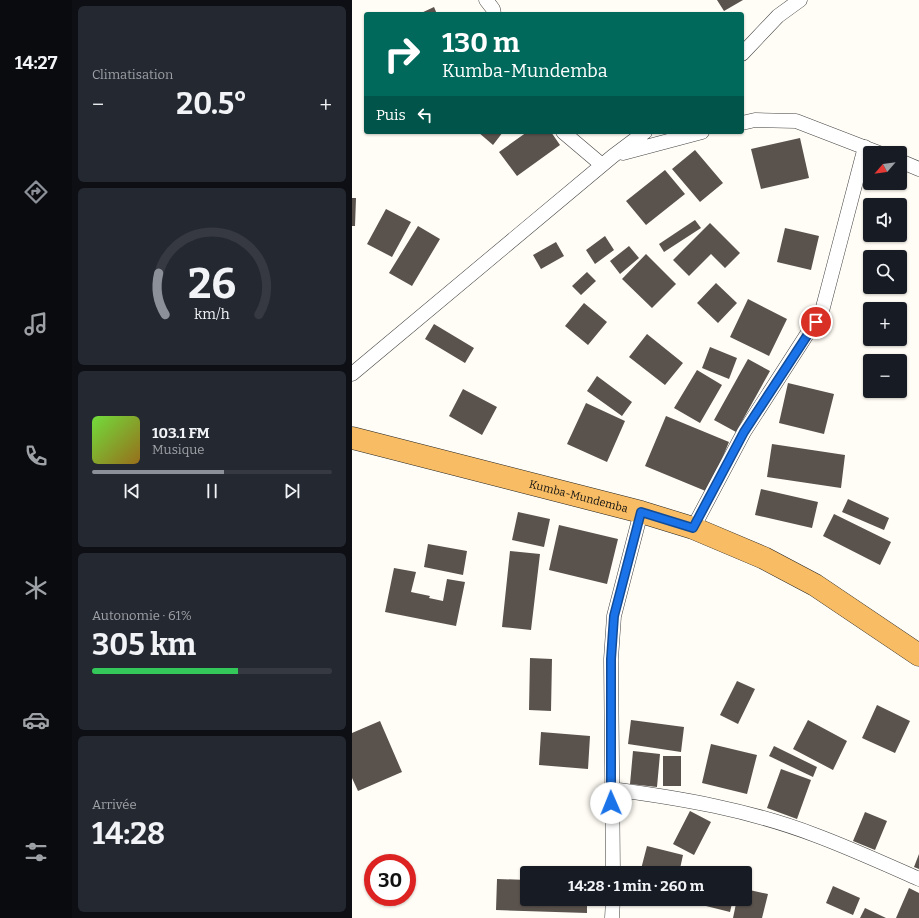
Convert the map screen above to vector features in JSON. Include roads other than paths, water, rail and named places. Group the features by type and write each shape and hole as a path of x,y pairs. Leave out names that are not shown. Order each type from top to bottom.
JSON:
{"highway":[{"name":"Kumba-Mundemba","path":"352,438 641,512 693,528 764,558 814,585 919,655"}],"street":[{"path":"486,0 494,12"},
{"path":"744,52 778,16 800,0"},
{"path":"744,123 755,120 796,121 863,146"},
{"path":"565,134 602,165"},
{"path":"352,374 602,165 642,134"},
{"path":"613,156 695,134"},
{"path":"693,528 744,432 822,311 863,155"},
{"path":"907,164 919,169"},
{"path":"613,866 611,659 614,616 641,512"},
{"path":"611,789 686,799 815,834 919,879"},
{"path":"612,918 613,906"}]}
